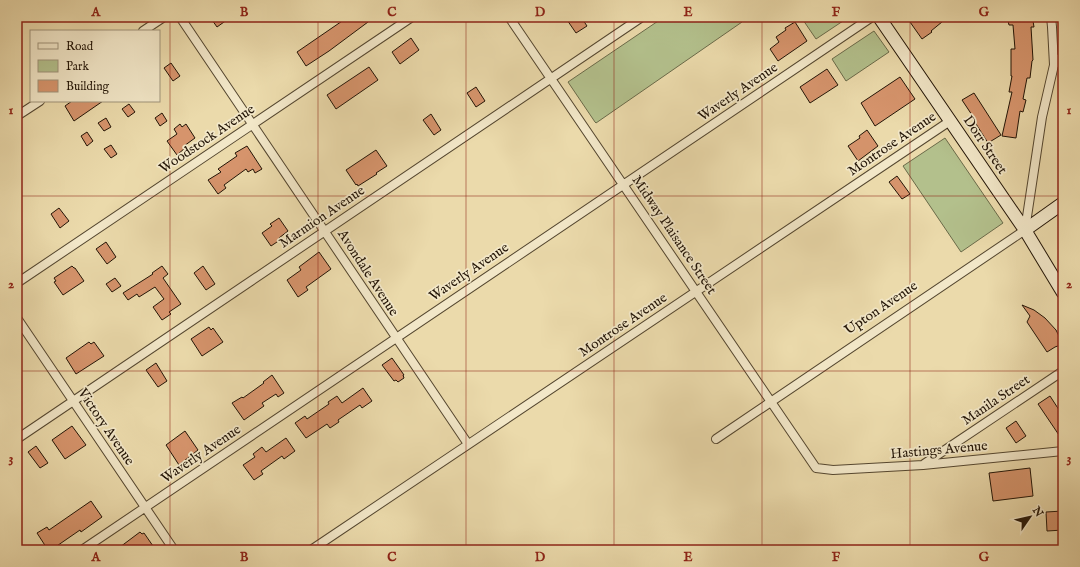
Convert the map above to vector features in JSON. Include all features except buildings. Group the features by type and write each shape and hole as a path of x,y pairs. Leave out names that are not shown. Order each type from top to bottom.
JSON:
{"main road":[{"name":"Dorr Street","path":"879,17 1025,230 1063,293"},
{"name":"Upton Avenue","path":"1025,230 1063,203"}],"street":[{"path":"145,30 164,17"},
{"name":"Avondale Avenue","path":"180,17 325,231 395,338 468,444"},
{"name":"Woodstock Avenue","path":"17,283 412,17"},
{"name":"Midway Plaisance Street","path":"509,17 816,468"},
{"name":"Marmion Avenue","path":"17,439 642,17"},
{"name":"Waverly Avenue","path":"82,550 872,17"},
{"path":"1025,230 1042,117 1054,65 1051,17"},
{"path":"1054,65 1063,55"},
{"path":"17,116 38,102"},
{"name":"Montrose Avenue","path":"311,550 950,121"},
{"name":"Upton Avenue","path":"716,439 770,401 1025,230"},
{"name":"Victory Avenue","path":"17,318 174,550"},
{"name":"Manila Street","path":"923,465 1063,371"},
{"name":"Hastings Avenue","path":"816,468 833,470 923,465 1063,452"}],"green space":[{"path":"664,17 739,17 742,22 596,123 568,82"},
{"path":"801,17 849,17 816,39"},
{"path":"874,31 889,52 846,81 832,59"},
{"path":"945,138 1003,223 961,252 903,166"}]}
